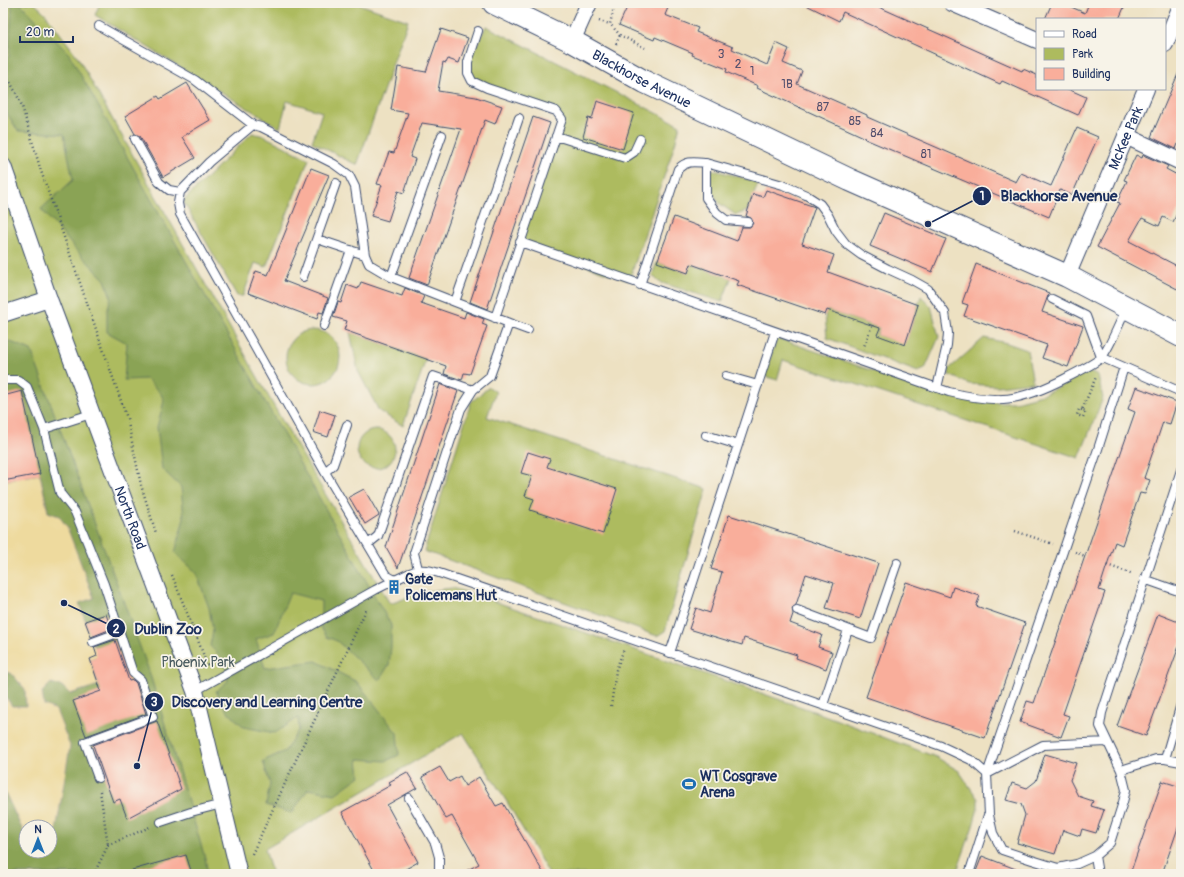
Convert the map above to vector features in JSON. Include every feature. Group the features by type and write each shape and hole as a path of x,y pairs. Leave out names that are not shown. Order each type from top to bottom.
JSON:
{"main road":[{"name":"Blackhorse Avenue","path":"494,3 572,41 645,82 850,180 1067,276 1181,336"}],"street":[{"path":"572,41 589,3"},
{"path":"952,3 1036,40"},
{"path":"1166,42 1181,6"},
{"name":"McKee Park","path":"1067,276 1146,90"},
{"path":"1126,136 1181,162"},
{"name":"North Road","path":"3,166 91,414 195,691 239,874"},
{"path":"3,314 49,299"}],"lane":[{"path":"99,26 195,80 253,125 261,127 334,164 349,175 354,187 365,255 370,264 391,277 528,330"},
{"path":"478,30 468,62 468,73 472,81 487,88 556,111 562,119 494,318"},
{"path":"455,302 519,118"},
{"path":"253,125 209,162 180,192 178,203 180,214 325,472 386,575 395,580"},
{"path":"391,277 442,135"},
{"path":"556,136 625,158 634,152 640,139"},
{"path":"135,139 159,182 169,190 180,192"},
{"path":"640,285 678,169 684,163 706,163 783,186 806,195 820,204 828,215 836,231 846,244 888,269 928,289 945,313 948,333 937,388"},
{"path":"706,163 706,198 717,212 726,220 748,222"},
{"path":"303,278 336,183"},
{"path":"316,239 365,255"},
{"path":"520,242 937,388 975,399 1003,400 1041,391 1072,375 1101,357 1127,308"},
{"path":"324,326 351,250"},
{"path":"1052,299 1086,316 1101,357 1181,392"},
{"path":"418,569 414,553 461,409 473,390 490,376 509,323"},
{"path":"670,653 775,332"},
{"path":"1124,367 1098,449 988,774 988,815 993,833 1002,850 1058,868 1077,864 1095,856 1110,843 1126,790 1121,770 1100,726 1102,713 1144,579 1181,470"},
{"path":"368,544 378,536 433,376 473,390"},
{"path":"726,376 758,385"},
{"path":"3,380 18,380 27,387 44,429 60,493 75,512 104,584 133,673 141,680 154,717 85,742 98,778"},
{"path":"44,429 91,414"},
{"path":"325,472 333,465 347,425"},
{"path":"706,435 738,445"},
{"path":"797,610 871,638 897,563"},
{"path":"195,691 375,590 418,569 427,569 941,746 971,760 988,774"},
{"path":"1144,579 1181,592"},
{"path":"823,705 848,630"},
{"path":"93,642 120,632"},
{"path":"1165,759 1181,704"},
{"path":"988,774 1043,745 1107,742"},
{"path":"1121,770 1156,759 1181,762"},
{"path":"409,798 435,843 439,857 439,874"},
{"path":"161,822 222,804"},
{"path":"969,874 988,815"},
{"path":"1095,856 1098,874"}],"path":[{"path":"615,3 610,24 620,35 645,48"},
{"path":"617,41 620,35"},
{"path":"3,68 20,103 41,171 127,418 141,485 157,535"},
{"path":"858,360 872,325"},
{"path":"1082,410 1097,374 1101,357"},
{"path":"1015,531 1085,556"},
{"path":"1107,565 1144,579"},
{"path":"170,572 208,666"},
{"path":"249,860 375,590"},
{"path":"611,706 616,670 628,639"},
{"path":"68,874 70,872 94,873 108,846 98,778"},
{"path":"108,846 161,822"}],"green space":[{"name":"Phoenix Park","path":"3,3 34,3 44,12 77,56 283,422 390,604 422,592 452,588 470,593 816,712 936,757 959,771 978,799 978,808 973,826 956,874 549,874 507,802 463,733 265,849 272,874 3,874"},
{"path":"12,3 20,3 69,54 391,625 389,665 379,680 337,641 327,637 321,628 321,601 290,593 274,633 256,639 265,668 316,661 357,682 397,733 399,755 386,761 358,759 360,776 335,794 308,789 292,813 266,805 270,784 263,761 285,751 299,729 298,718 275,733 244,727 227,711 216,691 228,681 224,660 210,646 213,631 209,608 196,572 175,553 184,518 181,487 162,469 157,427 164,401 161,394 147,379 124,380 127,343 107,332 107,311 111,297 105,280 79,253 41,209 73,180 64,134 18,131 3,107 3,59 9,57"},
{"path":"100,3 360,3 359,4 408,21 357,165 312,142 322,112 287,101 280,128 95,15"},
{"path":"486,26 680,125 629,281 520,242 562,119 556,111 472,81 468,62"},
{"path":"252,133 264,136 309,159 266,267 255,263 243,296 237,296 183,201"},
{"path":"710,169 759,182 747,211 736,215 720,204 711,190"},
{"path":"657,262 687,273 691,264 731,278 722,302 659,282 652,275"},
{"path":"921,296 931,306 939,337 925,369 918,372 827,338 825,315 827,310 879,328 877,335 905,344"},
{"path":"308,330 318,330 328,334 336,342 340,352 340,362 336,372 328,380 318,384 308,384 298,380 290,372 286,362 286,352 290,342 298,334"},
{"path":"350,332 426,359 403,426 379,411 358,371"},
{"path":"777,338 946,396 976,402 1015,402 1041,395 1069,382 1087,371 1098,376 1103,398 1079,458 783,360 777,380 764,376"},
{"path":"984,338 1007,343 1027,350 1033,382 998,386 969,384 949,375 949,369"},
{"path":"3,339 31,350 149,671 205,858 208,874 3,874 3,788 18,820 18,859 58,859 58,819 55,819 42,692 51,683 62,686 71,694 99,685 90,659 97,656 79,603 94,598 59,516 48,512 40,474 3,481"},
{"path":"489,387 496,392 487,417 707,489 665,631 657,636 424,551 471,402"},
{"path":"372,430 380,430 390,435 394,442 394,456 390,463 380,468 372,468 362,463 360,460 357,453 357,445 362,435 365,433"},
{"path":"3,672 11,673 25,689 26,706 12,706 5,696 3,696"}],"sand":[{"path":"40,474 48,512 59,516 67,527 94,598 79,603 98,656 90,659 99,685 70,694 62,686 51,683 42,692 44,705 56,710 70,746 58,819 18,820 3,788 3,696 5,696 12,706 26,706 25,689 11,673 3,672 3,481"}],"building":[{"path":"629,3 670,3 665,15 698,28 696,32 733,47 732,49 767,65 776,43 789,49 783,63 802,71 797,84 867,115 867,117 1016,182 1021,173 1051,186 1077,128 1098,137 1072,195 1060,190 1049,217 865,139 866,138 757,88 758,86 726,72 727,69 692,55 693,53 655,37 654,40 619,25"},
{"path":"802,3 870,3 1022,71 1023,69 1036,75 1036,90 1070,90 1086,97 1078,115 1002,81 1000,84 843,12 839,21"},
{"path":"1052,3 1062,3 1085,13 1089,3 1126,3 1119,18 1045,18"},
{"path":"441,29 468,38 459,63 448,59 446,63 443,62 438,91 476,97 502,106 495,124 485,120 427,285 409,278 461,129 422,123 410,157 415,159 404,193 398,191 388,221 371,216 382,185 377,184 389,152 394,153 408,113 391,110 398,67 426,72"},
{"path":"1181,67 1181,136 1176,149 1151,137"},
{"path":"187,83 210,120 182,137 195,158 163,177 140,136 135,134 125,116 158,96 160,99"},
{"path":"597,101 634,113 623,149 583,137 588,118 592,119"},
{"path":"533,117 550,123 487,309 470,302"},
{"path":"1136,155 1142,158 1143,155 1168,166 1166,169 1181,177 1181,205 1173,222 1163,217 1159,226 1142,218 1129,241 1181,268 1181,291 1097,247 1120,203 1117,202 1127,181 1124,180"},
{"path":"311,168 329,175 284,281 328,298 323,313 319,312 317,319 248,293 256,271 268,275"},
{"path":"766,190 815,207 802,244 834,255 828,272 918,305 905,345 877,335 880,328 827,310 825,315 737,285 739,281 691,264 688,273 657,262 674,217 737,241 742,227 750,227 753,223 751,218 746,216 753,194 763,197"},
{"path":"884,213 946,239 932,272 870,246"},
{"path":"976,264 1049,293 1042,312 1083,326 1068,367 1042,358 1047,345 964,316 968,305 962,303"},
{"path":"361,282 402,296 405,288 424,296 421,303 464,318 466,312 484,319 482,324 487,326 470,374 464,373 462,380 444,374 446,366 344,330 347,321 333,317 338,302 341,303 347,285 358,289"},
{"path":"440,384 458,391 398,568 386,547"},
{"path":"1136,387 1177,402 1170,424 1163,422 1144,478 1150,480 1145,494 1140,493 1122,545 1115,542 1107,565 1099,590 1105,592 1063,714 1069,716 1061,737 1020,722 1027,701 1034,703 1135,412 1128,409"},
{"path":"22,391 40,474 3,481 3,396"},
{"path":"320,410 335,415 328,437 313,432"},
{"path":"528,452 550,459 547,467 617,489 603,534 530,510 534,499 525,496 532,476 521,473"},
{"path":"364,489 379,515 365,524 349,497"},
{"path":"729,515 878,563 860,619 826,608 834,583 806,574 796,605 792,608 793,614 790,623 822,635 818,647 832,652 826,669 796,658 797,655 744,638 742,645 689,629 696,608 710,613 722,572 711,569"},
{"path":"906,582 950,597 953,587 980,596 976,606 1025,623 985,738 866,697"},
{"path":"106,614 111,629 91,637 85,621"},
{"path":"1158,614 1181,623 1181,641 1146,736 1117,726"},
{"path":"115,640 129,681 133,680 136,683 146,714 86,736 73,701 101,691 90,659 97,656 94,647"},
{"path":"157,721 181,789 127,818 120,799 113,802 93,745"},
{"path":"1045,754 1076,763 1070,780 1078,796 1093,801 1091,806 1104,810 1096,833 1082,829 1080,836 1063,830 1055,854 1017,843 1025,815 1021,804 1006,800 1012,783 1027,788 1036,781"},
{"path":"440,767 449,782 460,776 465,786 479,777 496,806 503,803 544,874 460,874 479,864 452,816 446,819 422,777"},
{"path":"407,772 417,788 387,805 418,862 397,874 376,874 342,812 391,785 389,782"},
{"path":"1162,781 1181,787 1181,819 1162,874 1130,874"},
{"path":"186,855 192,874 133,874 132,870"},
{"path":"982,856 1026,873 1026,874 975,874"}],"place":[{"name":"Blackhorse Avenue","path":"928,224"},
{"name":"Gate Policemans Hut","path":"394,587"},
{"name":"Dublin Zoo","path":"64,603"},
{"name":"Discovery and Learning Centre","path":"137,766"},
{"name":"WT Cosgrave Arena","path":"689,784"}]}
